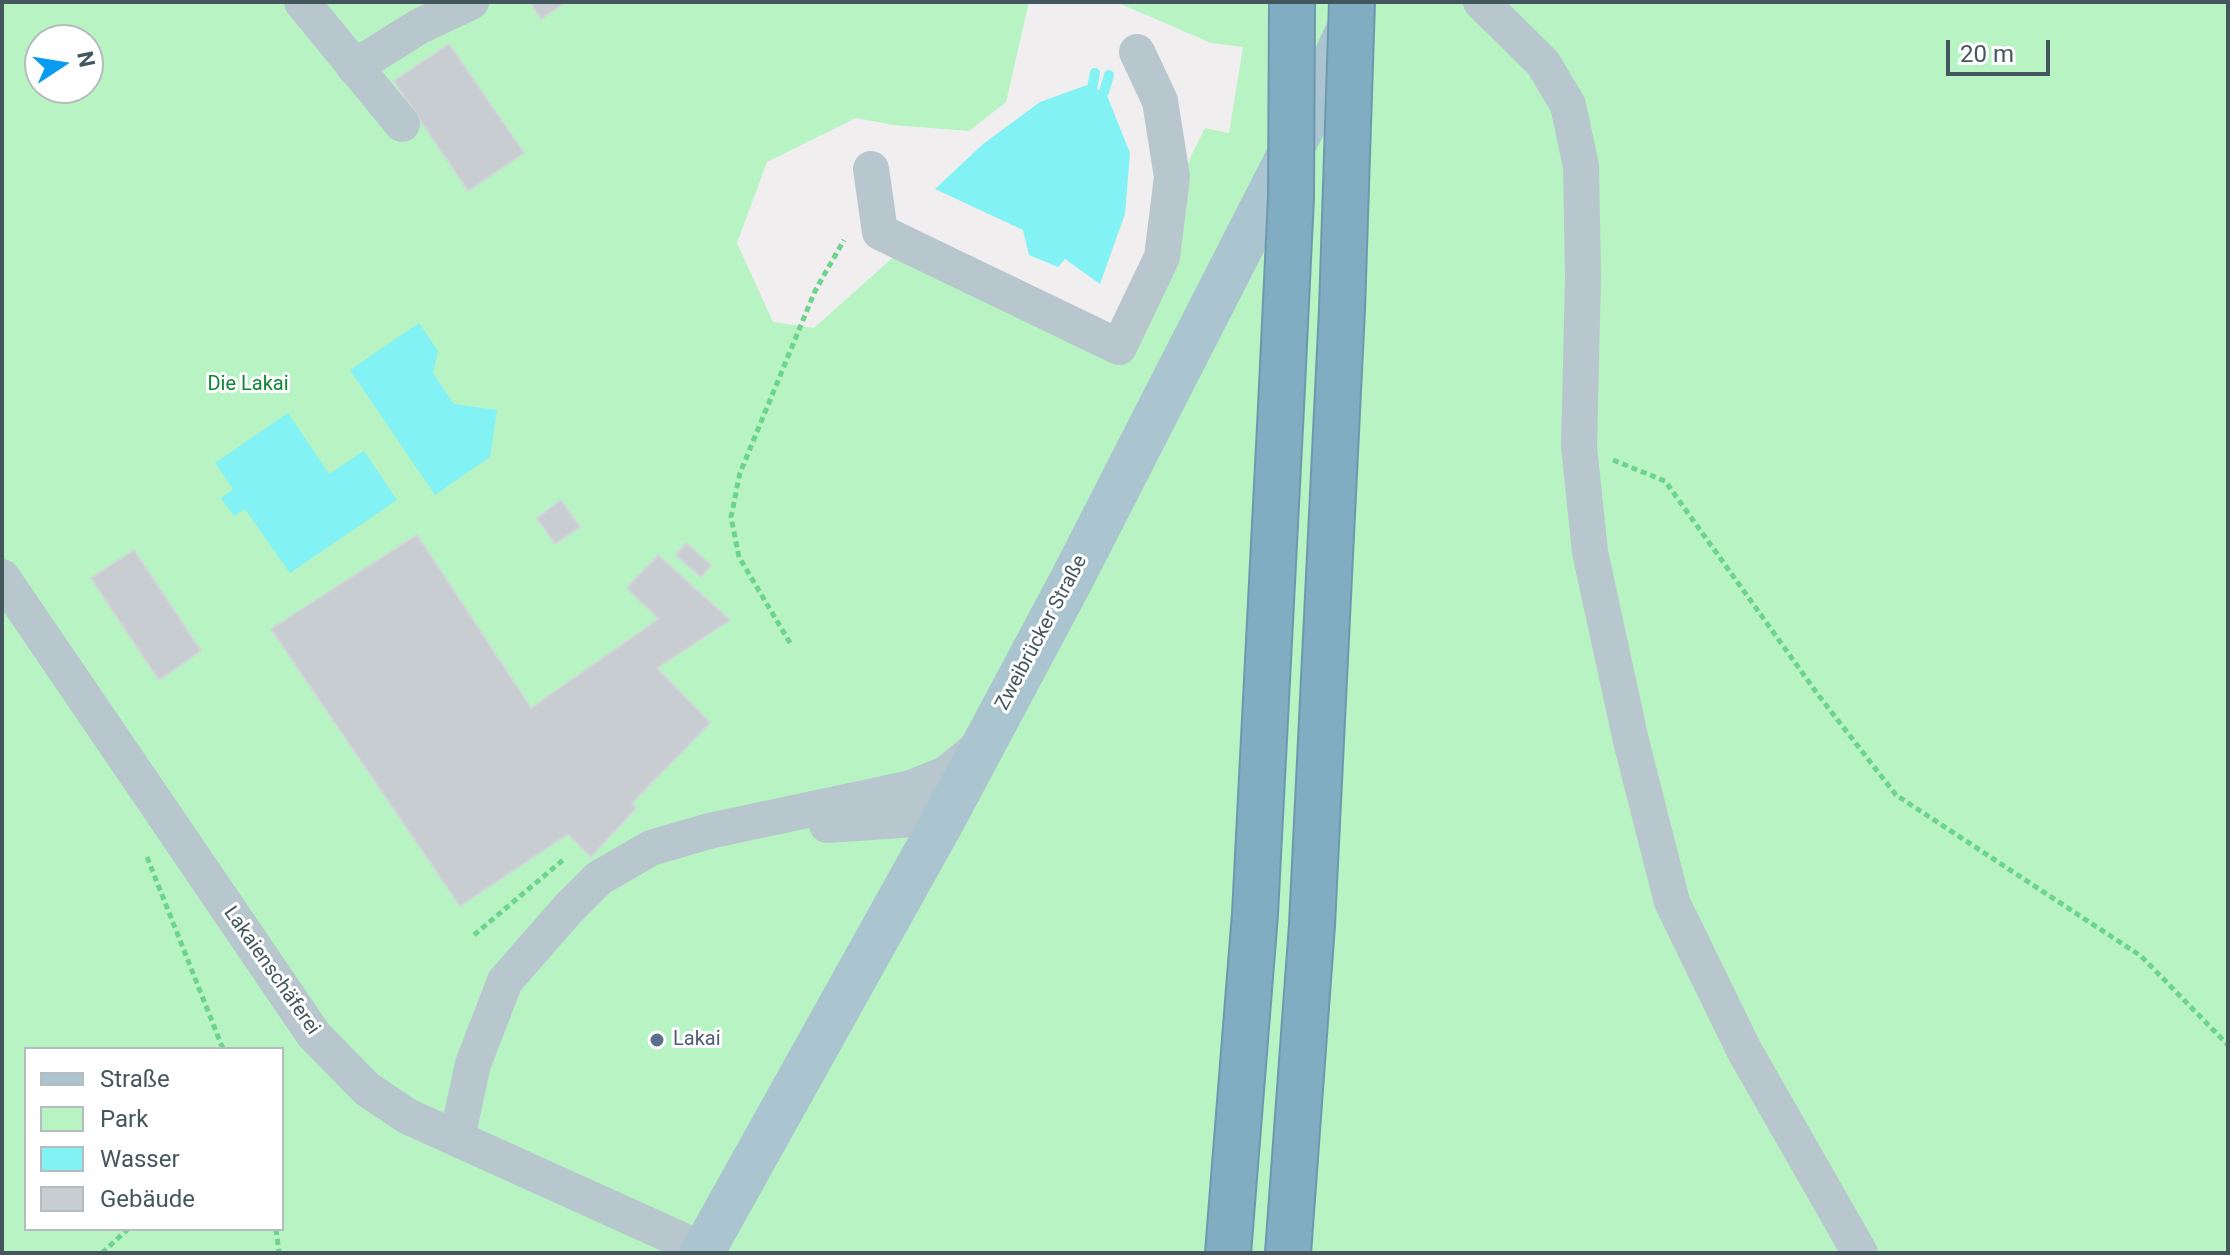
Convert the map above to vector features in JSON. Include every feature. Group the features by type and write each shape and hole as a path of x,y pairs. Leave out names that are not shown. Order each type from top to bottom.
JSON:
{"highway":[{"path":"1228,1253 1255,914 1281,407 1291,197 1292,2"},
{"path":"1288,1253 1312,925 1342,309 1352,2"}],"main road":[{"name":"Zweibrücker Straße","path":"703,1252 945,817 1073,577 1302,129 1360,2"}],"lane":[{"path":"302,2 402,124"},
{"path":"354,67 420,26 471,2"},
{"path":"1481,2 1543,63 1568,105 1581,166 1583,277 1579,447 1590,552 1631,741 1672,902 1744,1050 1860,1253"},
{"path":"871,169 880,232 1119,347 1162,257 1172,177 1160,101 1137,52"},
{"name":"Lakaienschäferei","path":"2,577 314,1035 367,1089 407,1116 703,1252"},
{"path":"457,1138 473,1064 505,981 599,878 651,848 709,831 911,788 946,774 983,744"},
{"path":"709,831 945,817"}],"path":[{"path":"790,643 739,557 731,517 740,473 815,291 847,236"},
{"path":"1579,447 1665,481 1819,696 1896,795 2141,956 2228,1045"},
{"path":"143,847 222,1047"},
{"path":"474,935 569,854 599,878"},
{"path":"102,1253 126,1231"},
{"path":"276,1231 279,1253"}],"green space":[{"name":"Die Lakai","path":"2,2 1029,2 1006,102 969,131 893,125 856,118 767,162 737,243 773,322 814,328 898,253 1085,341 1126,324 1205,128 1229,133 1243,47 1211,43 1116,2 2228,2 2228,1253 2,1253"}],"water":[{"path":"1087,85 1106,93 1130,153 1125,214 1100,284 1065,259 1058,267 1029,255 1023,230 935,189 983,144 1040,102"},
{"path":"419,323 438,351 433,373 454,404 497,410 490,457 435,495 350,370"},
{"path":"288,413 329,474 364,451 397,500 290,573 245,509 234,516 221,498 233,489 215,463"}],"building":[{"path":"530,2 566,2 541,19"},
{"path":"449,44 524,153 468,191 394,81"},
{"path":"561,500 580,527 555,544 537,518"},
{"path":"417,535 531,708 659,619 627,588 658,555 730,620 657,668 710,723 632,803 636,808 591,857 568,834 460,906 271,629"},
{"path":"686,543 711,565 701,577 676,555"},
{"path":"134,550 201,651 159,680 91,578"}],"waterway":[{"path":"1092,88 1095,73"},
{"path":"1104,92 1109,75"}],"place":[{"name":"Lakai","path":"657,1040"}]}
